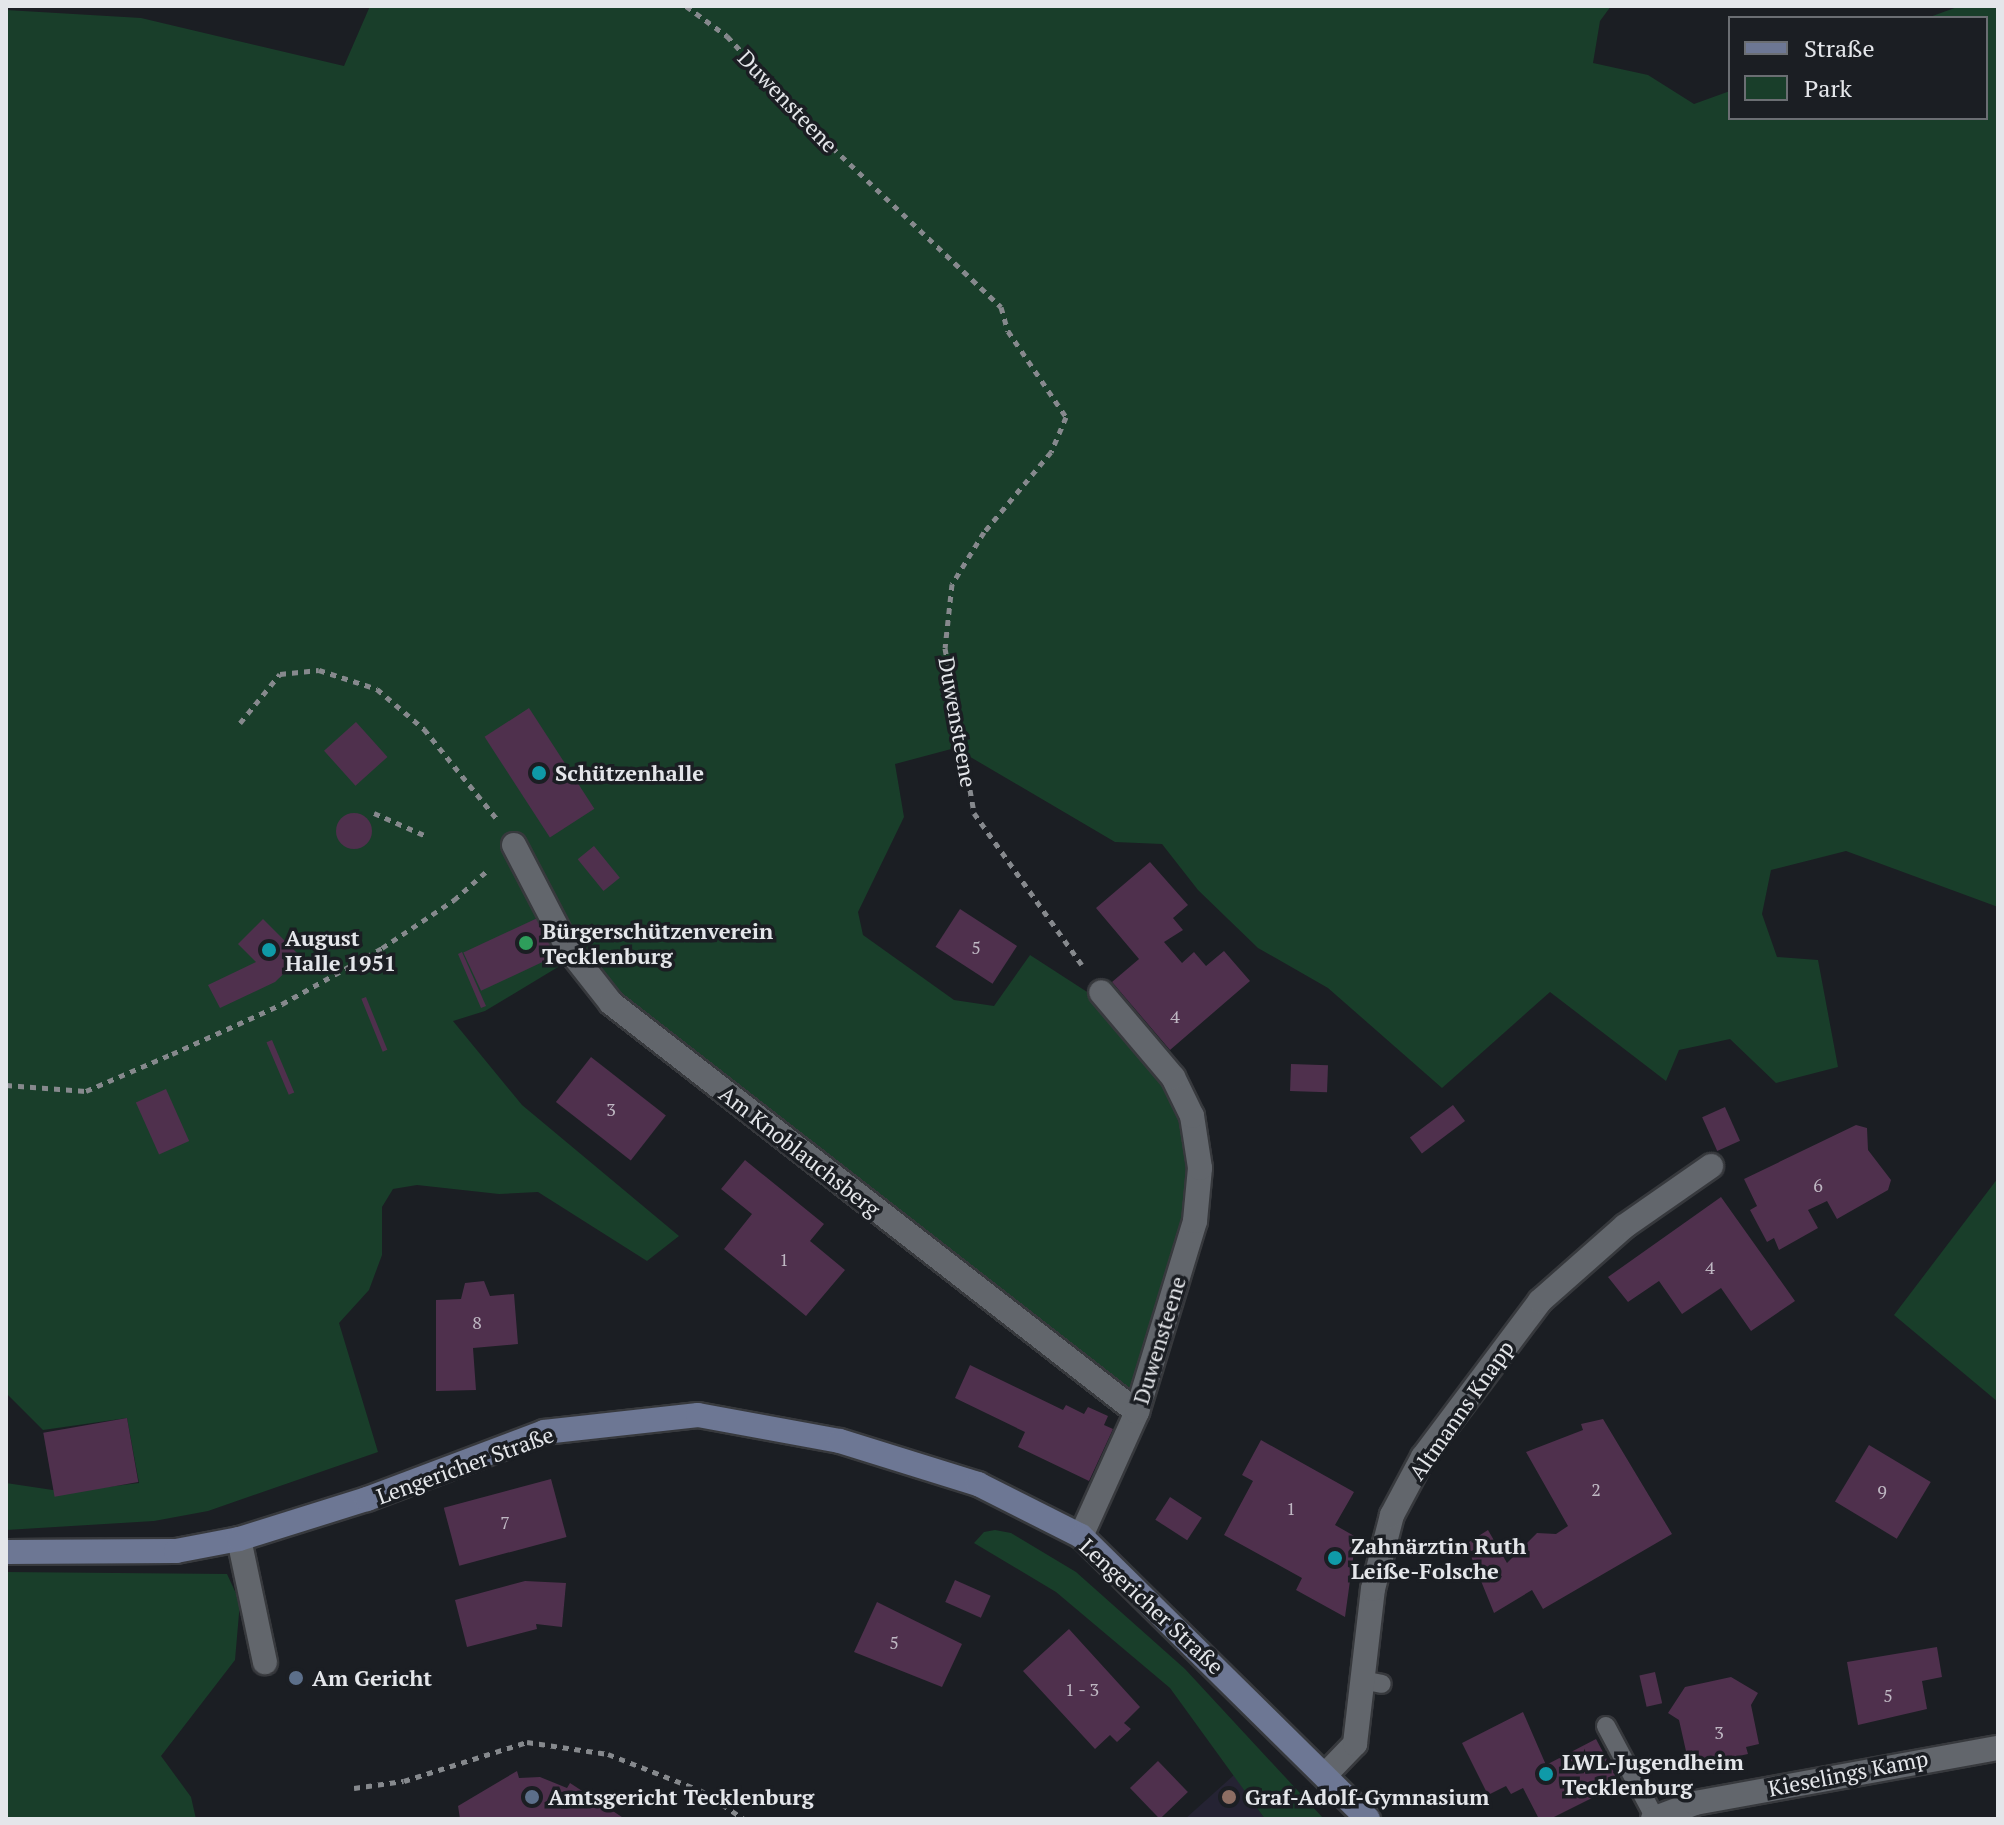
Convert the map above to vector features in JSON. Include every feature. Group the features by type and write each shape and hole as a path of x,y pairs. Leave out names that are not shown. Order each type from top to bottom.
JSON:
{"main road":[{"name":"Lengericher Straße","path":"6,1552 176,1551 239,1539 367,1499 544,1432 698,1415 840,1441 978,1484 1081,1536 1326,1774 1368,1819"}],"street":[{"name":"Am Knoblauchsberg","path":"514,845 567,947 611,1003 1137,1412"},
{"name":"Duwensteene","path":"1081,1536 1137,1412 1195,1221 1200,1168 1192,1116 1173,1077 1101,992"},
{"name":"Altmanns Knapp","path":"1326,1774 1355,1744 1372,1682 1373,1589 1392,1515 1423,1457 1540,1301 1625,1226 1711,1166"},
{"path":"239,1539 265,1662"},
{"name":"Kieselings Kamp","path":"1654,1819 1695,1803 1998,1748"}],"lane":[{"path":"1606,1726 1654,1819"}],"path":[{"name":"Duwensteene","path":"686,6 727,36 815,131 1001,307 1008,331 1066,417 1051,452 984,532 952,584 945,648 974,813 1101,992"},
{"path":"6,1085 86,1091 282,1004 454,900 514,845 424,729 377,689 319,670 280,674 240,723"},
{"path":"374,813 424,835"},
{"path":"354,1788 404,1781 527,1742 608,1754 702,1791 744,1819"}],"shaded area":[{"name":"Graf-Adolf-Gymnasium","path":"1234,1775 1265,1819 1185,1819"}],"green space":[{"path":"370,6 1611,6 1600,21 1593,63 1648,75 1694,104 1728,92 1728,120 1988,120 1988,16 1932,16 1960,6 1998,6 1998,907 1846,851 1771,870 1762,914 1777,957 1818,960 1838,1067 1776,1083 1730,1039 1679,1050 1666,1081 1550,992 1442,1088 1328,988 1258,948 1198,890 1162,844 1115,842 955,748 895,764 904,817 858,912 863,935 954,1000 994,1006 1030,955 1098,999 1169,1083 1191,1145 1185,1241 1134,1402 573,958 485,1011 453,1021 522,1105 679,1236 647,1261 538,1192 499,1194 417,1185 393,1189 382,1207 382,1255 369,1290 339,1323 378,1452 208,1511 154,1521 6,1530 6,1483 66,1492 139,1483 127,1418 43,1430 6,1393 6,10 141,18 344,66"},
{"path":"1998,1178 1998,1402 1894,1315"},
{"path":"995,1530 1011,1533 1076,1572 1185,1669 1324,1819 1265,1819 1170,1688 1056,1592 974,1543 984,1532"},
{"path":"6,1572 227,1574 240,1602 235,1660 161,1756 191,1797 196,1819 6,1819"}],"building":[{"name":"Schützenhalle","path":"529,708 594,809 550,838 485,737"},
{"path":"356,722 387,757 355,786 324,751"},
{"path":"354,813 367,818 372,831 367,844 354,849 341,844 336,831 341,818"},
{"path":"594,846 620,878 603,891 578,859"},
{"path":"1150,862 1188,905 1173,918 1183,930 1164,942 1182,963 1194,952 1206,966 1224,951 1250,981 1170,1050 1112,982 1139,959 1096,908"},
{"path":"960,909 1017,946 993,984 935,947"},
{"name":"Bürgerschützenverein Tecklenburg","path":"544,915 562,953 481,991 463,953"},
{"path":"263,919 301,957 275,982 220,1008 208,985 256,962 238,944"},
{"path":"462,952 486,1006 481,1008 458,954"},
{"path":"366,997 387,1050 383,1052 361,999"},
{"path":"272,1040 294,1092 289,1095 266,1042"},
{"path":"591,1057 666,1115 631,1160 556,1102"},
{"path":"1291,1064 1328,1065 1327,1092 1290,1091"},
{"path":"166,1089 189,1141 159,1154 136,1102"},
{"path":"1453,1105 1465,1121 1422,1153 1410,1137"},
{"path":"1725,1107 1740,1141 1717,1151 1702,1117"},
{"path":"1856,1125 1867,1128 1868,1150 1891,1180 1888,1190 1837,1219 1827,1201 1808,1210 1818,1228 1779,1250 1774,1238 1767,1242 1750,1210 1757,1206 1744,1179"},
{"path":"745,1160 824,1224 810,1241 845,1270 806,1316 724,1249 752,1214 721,1189"},
{"path":"1721,1197 1795,1301 1751,1331 1721,1288 1682,1314 1659,1281 1628,1302 1608,1277"},
{"path":"484,1281 490,1296 514,1294 518,1344 473,1348 476,1390 436,1391 436,1300 461,1299 465,1283"},
{"path":"970,1365 1063,1410 1066,1405 1084,1414 1088,1407 1108,1416 1104,1425 1113,1429 1089,1481 1018,1447 1025,1432 955,1398"},
{"path":"127,1418 138,1482 55,1497 43,1433"},
{"path":"1603,1419 1672,1534 1543,1609 1532,1590 1494,1613 1466,1544 1488,1530 1507,1563 1537,1533 1556,1534 1568,1526 1526,1452 1583,1430 1581,1424"},
{"path":"1261,1440 1354,1492 1335,1525 1356,1537 1345,1617 1296,1590 1302,1578 1224,1535 1253,1481 1242,1475"},
{"path":"1869,1445 1931,1482 1897,1539 1835,1502"},
{"path":"551,1479 567,1537 459,1566 444,1508"},
{"path":"1170,1497 1202,1518 1187,1540 1155,1520"},
{"path":"955,1580 991,1596 981,1618 945,1602"},
{"path":"525,1581 566,1583 562,1627 536,1624 537,1629 467,1647 455,1600"},
{"path":"877,1602 962,1644 942,1687 854,1652"},
{"path":"1069,1629 1140,1707 1124,1723 1131,1729 1117,1742 1110,1735 1095,1749 1023,1671"},
{"path":"1937,1647 1942,1677 1922,1681 1927,1709 1858,1725 1847,1662"},
{"path":"1655,1672 1662,1703 1647,1707 1639,1676"},
{"path":"1731,1677 1758,1693 1751,1705 1759,1744 1746,1747 1748,1754 1702,1764 1701,1757 1688,1760 1679,1720 1668,1713 1685,1687"},
{"name":"LWL-Jugendheim Tecklenburg","path":"1523,1712 1546,1765 1596,1739 1620,1784 1550,1819 1539,1819 1523,1788 1511,1794 1506,1786 1488,1795 1462,1743"},
{"path":"1158,1761 1188,1792 1160,1819 1130,1788"},
{"name":"Amtsgericht Tecklenburg","path":"517,1771 519,1778 540,1777 567,1788 570,1783 625,1819 460,1819 458,1806"}],"place":[{"name":"Schützenhalle","path":"539,773"},
{"name":"Bürgerschützenverein Tecklenburg","path":"526,943"},
{"name":"August Halle 1951","path":"269,950"},
{"name":"Zahnärztin Ruth Leiße-Folsche","path":"1335,1558"},
{"name":"Am Gericht","path":"296,1678"},
{"name":"LWL-Jugendheim Tecklenburg","path":"1546,1774"},
{"name":"Amtsgericht Tecklenburg","path":"532,1797"},
{"name":"Graf-Adolf-Gymnasium","path":"1229,1797"}]}
